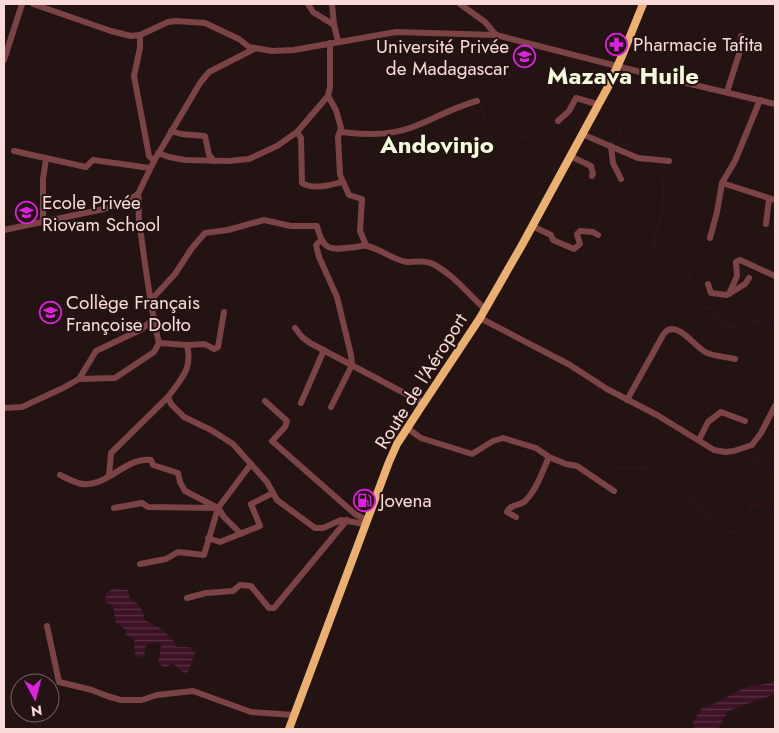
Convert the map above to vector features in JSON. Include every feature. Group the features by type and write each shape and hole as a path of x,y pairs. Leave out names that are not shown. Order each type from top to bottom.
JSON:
{"main road":[{"name":"Route de l'Aéroport","path":"289,729 388,462 407,428 480,318 532,226 618,67 642,4"}],"street":[{"path":"4,60 22,4"},
{"path":"32,4 131,36 140,35 168,22 198,22 216,28 254,48 272,51 294,50 330,42 396,32 496,36 775,104"},
{"path":"308,4 313,12 334,25"},
{"path":"332,4 338,41"},
{"path":"460,4 485,22 496,36"},
{"path":"140,35 140,48 134,76 149,156 154,161"},
{"path":"727,92 739,54 741,36"},
{"path":"158,153 185,160 228,161 249,159 277,146 297,132 328,96 330,87 330,42"},
{"path":"4,408 22,407 79,379 115,378 154,352 158,343 145,274 142,237 138,218 138,194 158,153 200,83 209,72 254,48"},
{"path":"328,96 336,110 341,128 338,137 340,175 349,196 362,200 360,231 366,245"},
{"path":"558,121 569,111 573,99 597,104"},
{"path":"710,238 722,183 735,161 760,100"},
{"path":"341,132 382,134 398,132 412,128 446,111 477,101"},
{"path":"171,131 181,134 205,136 209,155 214,160"},
{"path":"297,132 301,138 302,184 306,186 319,186 342,182"},
{"path":"582,134 638,158 669,161"},
{"path":"610,146 613,163 621,179"},
{"path":"14,151 86,167 93,160 150,168"},
{"path":"570,156 591,166 592,176"},
{"path":"44,223 43,179 46,159"},
{"path":"722,183 772,199 766,224"},
{"path":"4,230 104,209 123,203 138,194"},
{"path":"150,301 175,274 192,248 205,233 228,230 264,220 291,226 317,226 321,240 329,248 366,245 406,262 421,261 432,264 454,278 485,309"},
{"path":"532,226 550,235 553,240 574,249 580,244 577,234 580,231 593,232 598,235"},
{"path":"321,240 316,245 319,257 337,297 352,365 331,407"},
{"path":"729,294 737,276 736,262 740,260 775,276"},
{"path":"708,284 712,293 723,296 745,284 749,278"},
{"path":"158,343 204,344 214,349 218,347 224,312"},
{"path":"480,318 570,365 607,389 714,450 725,452 752,445 761,433 775,406"},
{"path":"79,379 96,351 140,330 153,320"},
{"path":"295,328 310,343 423,403"},
{"path":"627,400 663,335 670,328 686,336 706,353 735,359"},
{"path":"110,476 111,453 168,397 188,369 189,355 187,345"},
{"path":"301,403 324,350"},
{"path":"168,397 171,404 184,417 211,430 233,444 267,482 277,500 316,528 323,528 341,520 366,522"},
{"path":"265,401 287,421 285,427 272,441 366,522"},
{"path":"699,440 708,422 721,412 745,421"},
{"path":"407,428 421,438 472,454 493,441 503,438 536,448 549,457 577,466 614,491"},
{"path":"516,517 507,512 508,509 512,506 520,506 527,500 549,457"},
{"path":"60,475 80,484 96,484 142,458 151,460 153,465 178,473 180,482 186,491 218,508 241,534"},
{"path":"140,564 166,559 178,552 204,555 218,508 251,464"},
{"path":"208,538 220,542 260,526 251,504 273,493"},
{"path":"114,508 142,503 148,507 218,508"},
{"path":"187,598 206,593 233,591 240,585 251,586 269,608 274,608 347,520"},
{"path":"47,626 59,682 92,690 121,700 142,700 157,695 192,691 251,712 294,715"}],"shaded area":[{"path":"115,588 128,590 130,598 140,606 146,621 164,631 177,647 190,647 195,653 188,672 184,673 172,663 165,668 158,663 161,645 156,642 146,645 144,656 138,658 135,654 134,639 126,635 126,630 116,623 113,606 105,602 106,593"},
{"path":"775,681 775,694 728,711 718,729 695,729 693,722 702,708 745,688"}],"waterway":[{"path":"477,10 478,4"},
{"path":"586,98 594,99"},
{"path":"480,101 485,120 525,138 557,118"},
{"path":"605,106 619,123 621,136 651,151 659,159"},
{"path":"660,163 663,202 660,222 653,240 655,248 664,264 669,264 689,273 692,300 704,308 711,308 723,324 747,330 755,321 771,326 775,323"},
{"path":"447,378 455,378 554,432 587,456 623,469 643,467 649,469 655,479 676,492 680,491 700,506 723,529 737,533 750,514 750,506 775,509"},
{"path":"758,462 764,466 775,468"},
{"path":"775,462 775,468"}],"place":[{"name":"Pharmacie Tafita","path":"617,44"},
{"name":"Université Privée de Madagascar","path":"525,57"},
{"name":"Ecole Privée Riovam School","path":"26,213"},
{"name":"Collège Français Françoise Dolto","path":"50,313"},
{"name":"Jovena","path":"364,500"}],"district":[{"name":"Mazava Huile","path":"623,75"},
{"name":"Andovinjo","path":"437,144"}]}
